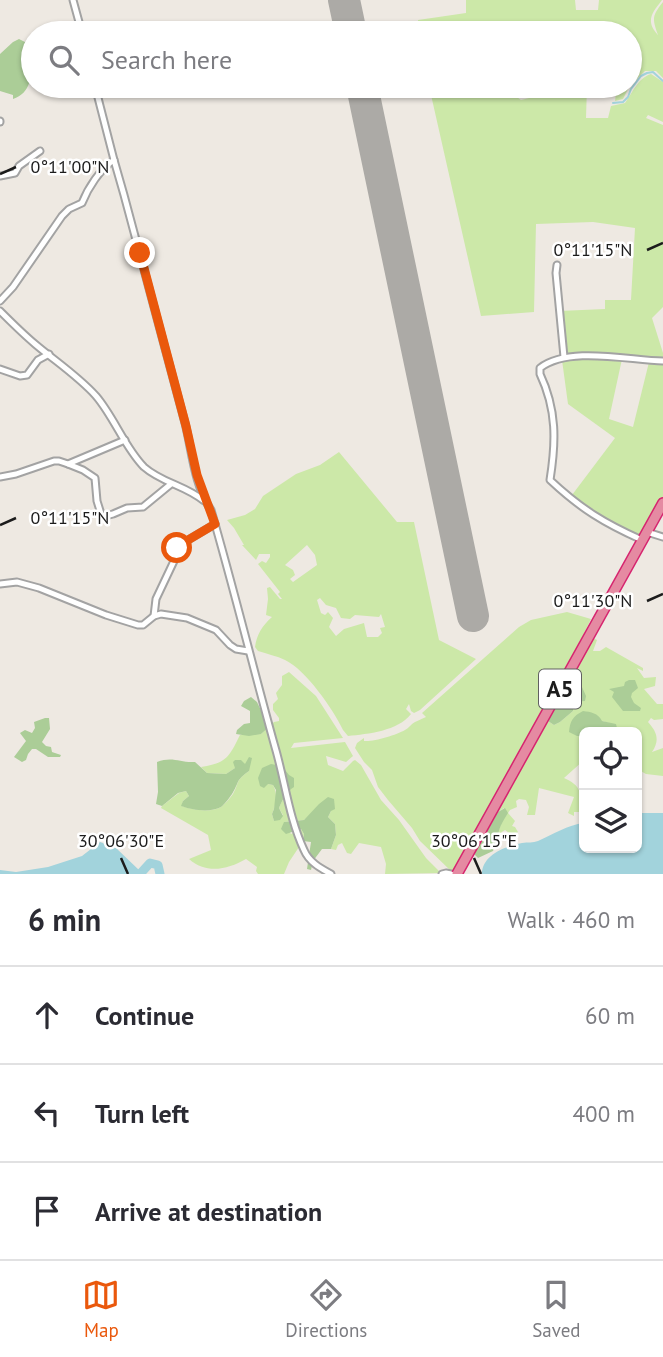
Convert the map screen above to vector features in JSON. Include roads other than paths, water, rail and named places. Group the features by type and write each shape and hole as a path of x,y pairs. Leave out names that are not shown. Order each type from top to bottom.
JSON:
{"highway":[{"name":"A5","path":"457,874 663,503"}],"street":[{"path":"73,0 79,21"},
{"path":"99,98 197,475 211,510 236,597 248,652 298,836 312,862 331,874"},
{"path":"0,176 15,173 19,166 40,151"},
{"path":"0,301 13,287 62,216 82,203 85,193 107,164 114,160"},
{"path":"557,265 564,357"},
{"path":"0,311 96,396 146,468 207,503"},
{"path":"0,369 20,376 27,375 38,360 48,354"},
{"path":"663,360 583,355 554,360 540,368 553,412 555,448 550,480 603,522 644,536 663,537"},
{"path":"68,464 125,440"},
{"path":"0,477 54,461 68,464 95,478 102,517 127,508 143,507 172,484"},
{"path":"155,616 156,599 174,561 177,548 215,524"},
{"path":"0,584 17,582 39,588 138,625 161,614 199,622 219,631 233,647 248,652"},
{"path":"442,874 451,874"}],"water":[{"path":"642,813 663,813 663,874 482,874 490,857 502,849 536,842 578,824 579,853 642,853"},
{"path":"100,842 116,848 141,874 0,874 0,870 16,872 48,867 82,856"}],"waterway":[{"path":"642,76 653,72 663,81"},
{"path":"613,103 623,102 627,98"},
{"path":"140,874 150,863 158,865 160,874"}]}
